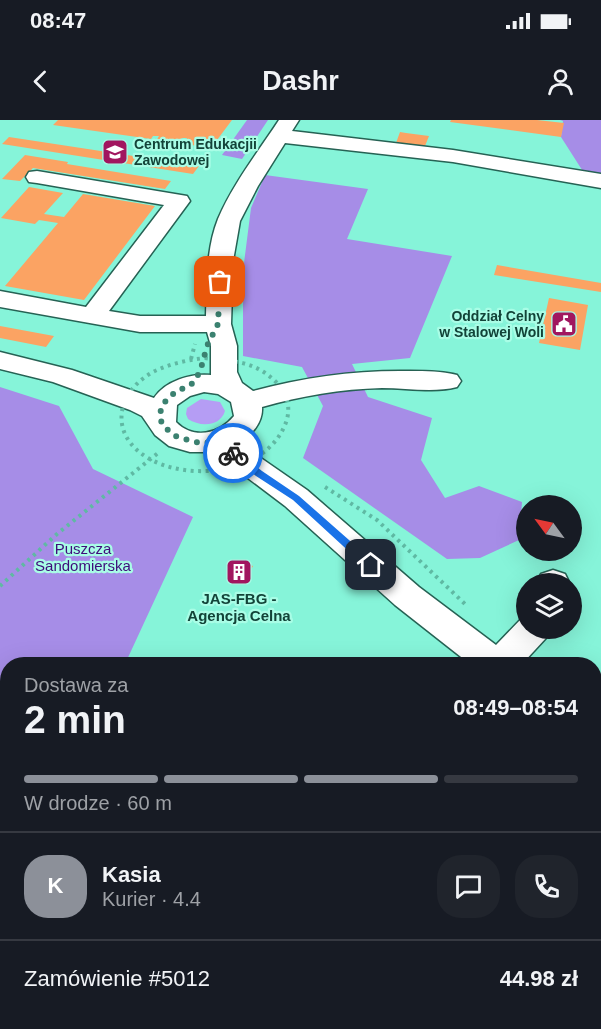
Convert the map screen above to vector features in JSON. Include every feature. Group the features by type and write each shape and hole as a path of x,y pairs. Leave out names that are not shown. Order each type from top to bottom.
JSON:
{"street":[{"path":"168,428 161,408 167,399 184,388 224,346 218,324 221,261 229,221 284,128 601,181"},
{"path":"37,177 179,201 92,316"},
{"path":"0,299 140,324 218,324"},
{"path":"214,358 240,405 255,458"},
{"path":"0,360 130,393 163,391 204,383 240,405 311,384 368,378 447,381"},
{"path":"130,393 152,409 168,428 200,443 213,442 236,432 240,405"},
{"path":"213,442 255,458 309,492 407,596 486,657"},
{"path":"507,657 524,639"}],"path":[{"path":"214,358 249,364 264,370 285,390 291,404 290,419 284,434 255,458 213,471 190,471 168,467 150,460 135,449 125,436 120,422 130,393 163,367 214,358"},
{"path":"0,586 18,567 150,460 168,428"},
{"path":"309,492 376,520 472,610"}],"shaded area":[{"path":"201,399 220,402 225,411 219,420 204,424 188,419 187,408"}],"green space":[{"path":"247,120 268,120 242,159 222,155"},
{"path":"560,120 601,120 601,175 584,173 561,137 563,121"},
{"path":"265,175 368,189 347,239 452,256 410,358 352,364 368,397 432,418 421,460 445,498 479,486 516,500 516,541 480,558 447,559 303,458 323,406 302,367 243,356 243,271 251,208"},
{"name":"Puszcza Sandomierska","path":"0,387 59,406 93,469 193,517 128,657 0,657"}],"building":[{"path":"58,120 232,120 211,148 185,144 187,138 182,138 177,144 156,141 159,136 153,136 151,139 53,125"},
{"path":"451,120 537,120 564,123 561,137 450,122"},
{"path":"400,132 429,136 425,146 396,143"},
{"path":"9,137 199,166 193,174 2,144"},
{"path":"25,155 171,181 165,189 33,168 20,181 2,179"},
{"path":"29,187 63,193 44,214 64,217 83,194 155,206 84,300 5,286 58,223 39,220 35,224 1,218"},
{"path":"497,265 601,283 601,292 494,275"},
{"name":"Oddział Celny w Stalowej Woli","path":"549,298 588,305 580,350 539,343"},
{"path":"0,326 54,336 46,347 0,338"},
{"name":"JAS-FBG - Agencja Celna","path":"235,560 253,566 243,583 227,579"}],"way so far":[{"path":"220,282 218,324 207,346 200,372 191,385 177,391 167,399 161,408 160,418 168,432 177,437 200,443 213,442 233,453"}],"place":[{"name":"Centrum Edukacjii Zawodowej","path":"115,152"},
{"name":"Oddział Celny w Stalowej Woli","path":"564,324"},
{"name":"JAS-FBG - Agencja Celna","path":"239,572"}],"route":[{"path":"233,453 259,474 296,498 371,565"}]}
